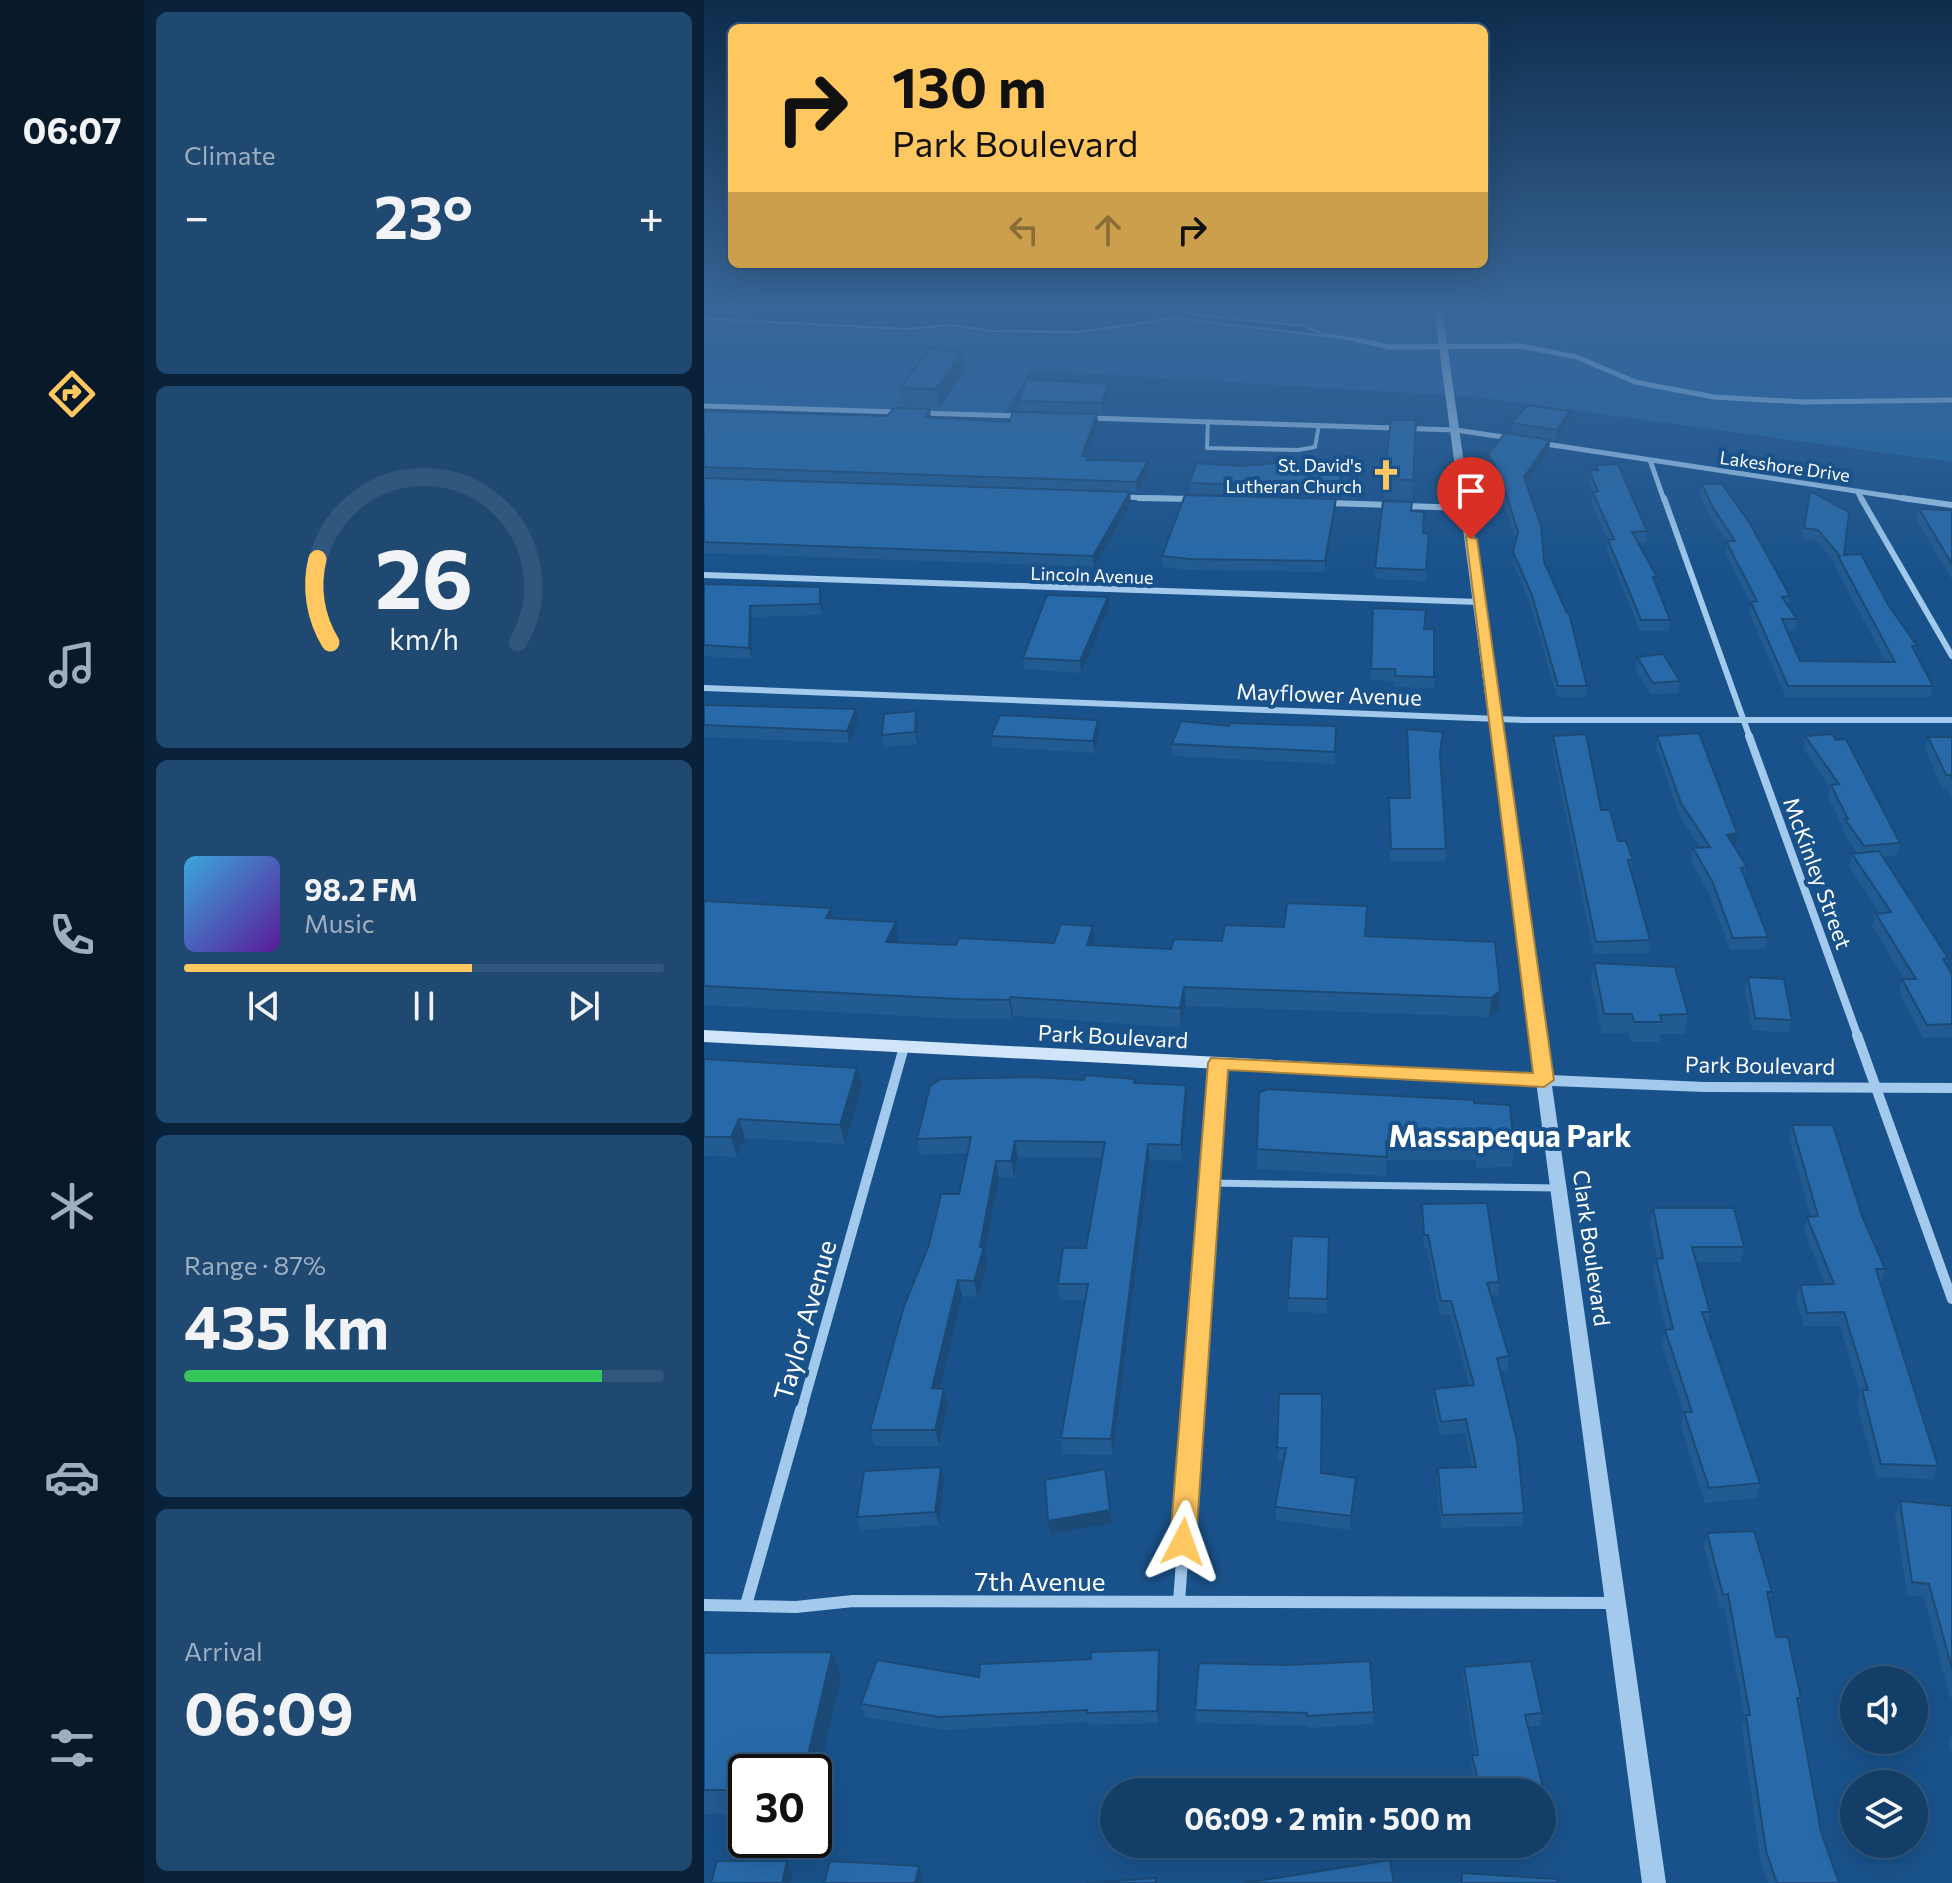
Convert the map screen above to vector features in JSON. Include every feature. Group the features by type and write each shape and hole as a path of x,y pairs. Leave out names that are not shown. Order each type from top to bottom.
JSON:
{"main road":[{"name":"Park Boulevard","path":"704,1036 1544,1080"}],"street":[{"name":"Clark Boulevard","path":"1451,397 1654,1883"},
{"path":"704,406 901,412"},
{"path":"916,413 1028,416"},
{"path":"1073,417 1456,430 1515,439"},
{"name":"Lakeshore Drive","path":"1530,442 1952,505"},
{"name":"McKinley Street","path":"1650,460 1952,1299"},
{"path":"1857,491 1952,656"},
{"path":"1117,497 1196,499"},
{"path":"1324,503 1467,508"},
{"name":"Lincoln Avenue","path":"704,575 1479,602"},
{"name":"Mayflower Avenue","path":"704,688 1495,718 1952,720"},
{"name":"Taylor Avenue","path":"746,1605 904,1047"},
{"path":"1179,1602 1218,1063"},
{"name":"Park Boulevard","path":"1544,1080 1704,1087 1952,1088"},
{"name":"7th Avenue","path":"704,1605 796,1607 853,1601 1616,1603"}],"lane":[{"path":"1208,421 1207,448 1298,450 1315,447 1319,425"},
{"path":"1209,1183 1559,1188"}],"shaded area":[{"path":"704,397 1015,397 1005,413 704,404"},
{"path":"1476,397 1952,397 1952,462"}],"building":[{"path":"1020,397 1103,397 1101,403 1018,401"},
{"path":"1527,405 1570,411 1557,430 1512,423"},
{"path":"894,408 930,409 925,417 1009,422 1013,412 1097,414 1082,456 1090,457 1087,460 1148,461 1136,482 704,467 704,411 887,416"},
{"path":"1391,420 1416,420 1413,480 1384,479"},
{"path":"1505,433 1550,440 1524,477 1541,526 1544,562 1569,613 1587,686 1558,686 1532,595 1513,552 1518,532 1502,480 1488,454"},
{"path":"1288,462 1290,467 1342,468 1339,488 1189,483 1197,463 1242,466"},
{"path":"1618,464 1647,531 1632,532 1657,577 1653,577 1670,620 1641,620 1608,540 1614,539 1593,493 1598,491 1589,470 1598,470 1596,465"},
{"path":"704,478 1130,492 1093,556 704,542"},
{"path":"1702,484 1722,484 1749,522 1790,596 1782,597 1797,619 1782,619 1800,661 1895,662 1840,556 1818,530 1804,528 1810,491 1849,512 1844,555 1861,554 1889,606 1917,646 1912,646 1933,686 1788,686 1751,602 1757,601 1726,541 1735,541"},
{"path":"1185,495 1336,499 1325,561 1162,556"},
{"path":"1383,501 1412,502 1411,511 1424,512 1423,533 1429,534 1426,570 1375,568"},
{"path":"1919,509 1952,510 1952,564"},
{"path":"704,584 820,587 820,604 750,606 749,648 704,645"},
{"path":"1047,595 1108,597 1080,661 1023,658"},
{"path":"1373,608 1426,610 1424,629 1434,629 1434,677 1395,676 1395,669 1371,669"},
{"path":"1663,654 1680,681 1653,683 1637,657"},
{"path":"704,705 856,709 847,731 704,725"},
{"path":"916,711 915,732 882,735 884,714"},
{"path":"1000,715 1098,720 1093,741 991,736"},
{"path":"1181,721 1229,726 1230,723 1336,726 1335,752 1172,744"},
{"path":"1407,729 1443,732 1440,752 1446,849 1391,849 1389,798 1410,798"},
{"path":"1699,733 1737,833 1727,835 1747,867 1741,868 1768,937 1733,938 1713,883 1693,848 1710,847 1681,803 1657,736"},
{"path":"1586,734 1601,810 1610,810 1618,841 1626,841 1633,860 1628,860 1650,940 1596,942 1553,736"},
{"path":"1832,734 1836,740 1846,739 1900,843 1864,846 1845,819 1848,819 1831,785 1839,784 1805,736"},
{"path":"1928,737 1952,737 1952,779 1946,775"},
{"path":"1879,851 1948,958 1943,959 1952,974 1952,1024 1927,1025 1902,979 1916,979 1876,914 1891,912 1852,854"},
{"path":"704,901 831,908 826,918 896,922 886,942 956,945 959,938 1054,943 1061,924 1093,926 1087,945 1171,949 1174,939 1222,941 1225,925 1284,927 1287,903 1367,906 1365,936 1495,942 1500,991 1491,998 1184,987 1180,1008 1010,997 1009,1000 959,999 704,986"},
{"path":"1594,963 1675,967 1688,1014 1660,1015 1662,1022 1634,1022 1632,1014 1604,1014"},
{"path":"1748,977 1784,979 1792,1020 1755,1018"},
{"path":"704,1059 857,1068 840,1125 739,1119 731,1137 704,1137"},
{"path":"1086,1075 1135,1079 1134,1083 1186,1085 1181,1145 1148,1144 1111,1439 1061,1438 1088,1284 1058,1284 1063,1248 1086,1248 1105,1142 1015,1141 1011,1161 996,1161 980,1247 984,1247 974,1281 958,1280 932,1388 944,1389 935,1430 870,1430 904,1306 929,1245 941,1194 959,1194 971,1137 917,1139 930,1086 941,1079 1032,1077 1084,1080"},
{"path":"1267,1089 1474,1100 1474,1103 1510,1105 1514,1148 1478,1148 1477,1141 1386,1141 1387,1157 1257,1149 1259,1093"},
{"path":"1792,1125 1833,1125 1862,1216 1885,1269 1876,1269 1938,1466 1881,1464 1862,1390 1868,1390 1844,1312 1807,1313 1800,1285 1834,1284 1807,1217 1818,1216"},
{"path":"1487,1203 1499,1282 1487,1283 1509,1356 1497,1358 1517,1441 1524,1513 1442,1515 1438,1468 1476,1467 1466,1419 1441,1422 1434,1389 1474,1385 1451,1301 1441,1301 1428,1235 1424,1235 1422,1204"},
{"path":"1653,1208 1734,1208 1744,1247 1692,1247 1710,1312 1702,1312 1760,1483 1709,1488 1684,1412 1692,1412 1665,1330 1673,1329 1656,1259 1663,1258"},
{"path":"1292,1236 1329,1237 1327,1299 1288,1298"},
{"path":"1279,1394 1322,1394 1321,1473 1356,1478 1351,1516 1275,1507 1286,1448 1277,1448"},
{"path":"941,1467 935,1512 857,1517 864,1471"},
{"path":"1105,1469 1110,1510 1048,1521 1045,1480"},
{"path":"1900,1501 1952,1506 1952,1669 1929,1584 1912,1582"},
{"path":"1754,1531 1772,1592 1767,1592 1776,1637 1788,1637 1801,1698 1797,1698 1821,1832 1839,1883 1777,1883 1766,1851 1746,1715 1750,1715 1728,1594 1723,1595 1707,1533"},
{"path":"1159,1650 1157,1711 1087,1713 1087,1710 940,1717 861,1704 877,1660 979,1677 980,1664 1091,1659 1091,1652"},
{"path":"832,1652 808,1754 728,1754 728,1790 704,1790 704,1653"},
{"path":"1370,1661 1374,1712 1307,1716 1307,1713 1195,1710 1199,1663 1287,1665"},
{"path":"1531,1661 1542,1713 1525,1715 1541,1778 1478,1778 1472,1756 1478,1755 1464,1667"},
{"path":"1390,1860 1394,1883 1244,1883"},
{"path":"717,1861 787,1861 782,1883 711,1883"},
{"path":"830,1861 919,1866 915,1883 824,1883"},
{"path":"1462,1873 1557,1879 1558,1883 1462,1883"},
{"path":"1156,1878 1156,1883 1086,1883"}],"waterway":[{"path":"1713,397 1803,402 1952,400"}],"place":[{"name":"St. David's Lutheran Church","path":"1386,475"}],"district":[{"name":"Massapequa Park","path":"1510,1134"}],"route":[{"path":"1183,1542 1218,1063 1544,1080 1471,539"}]}
